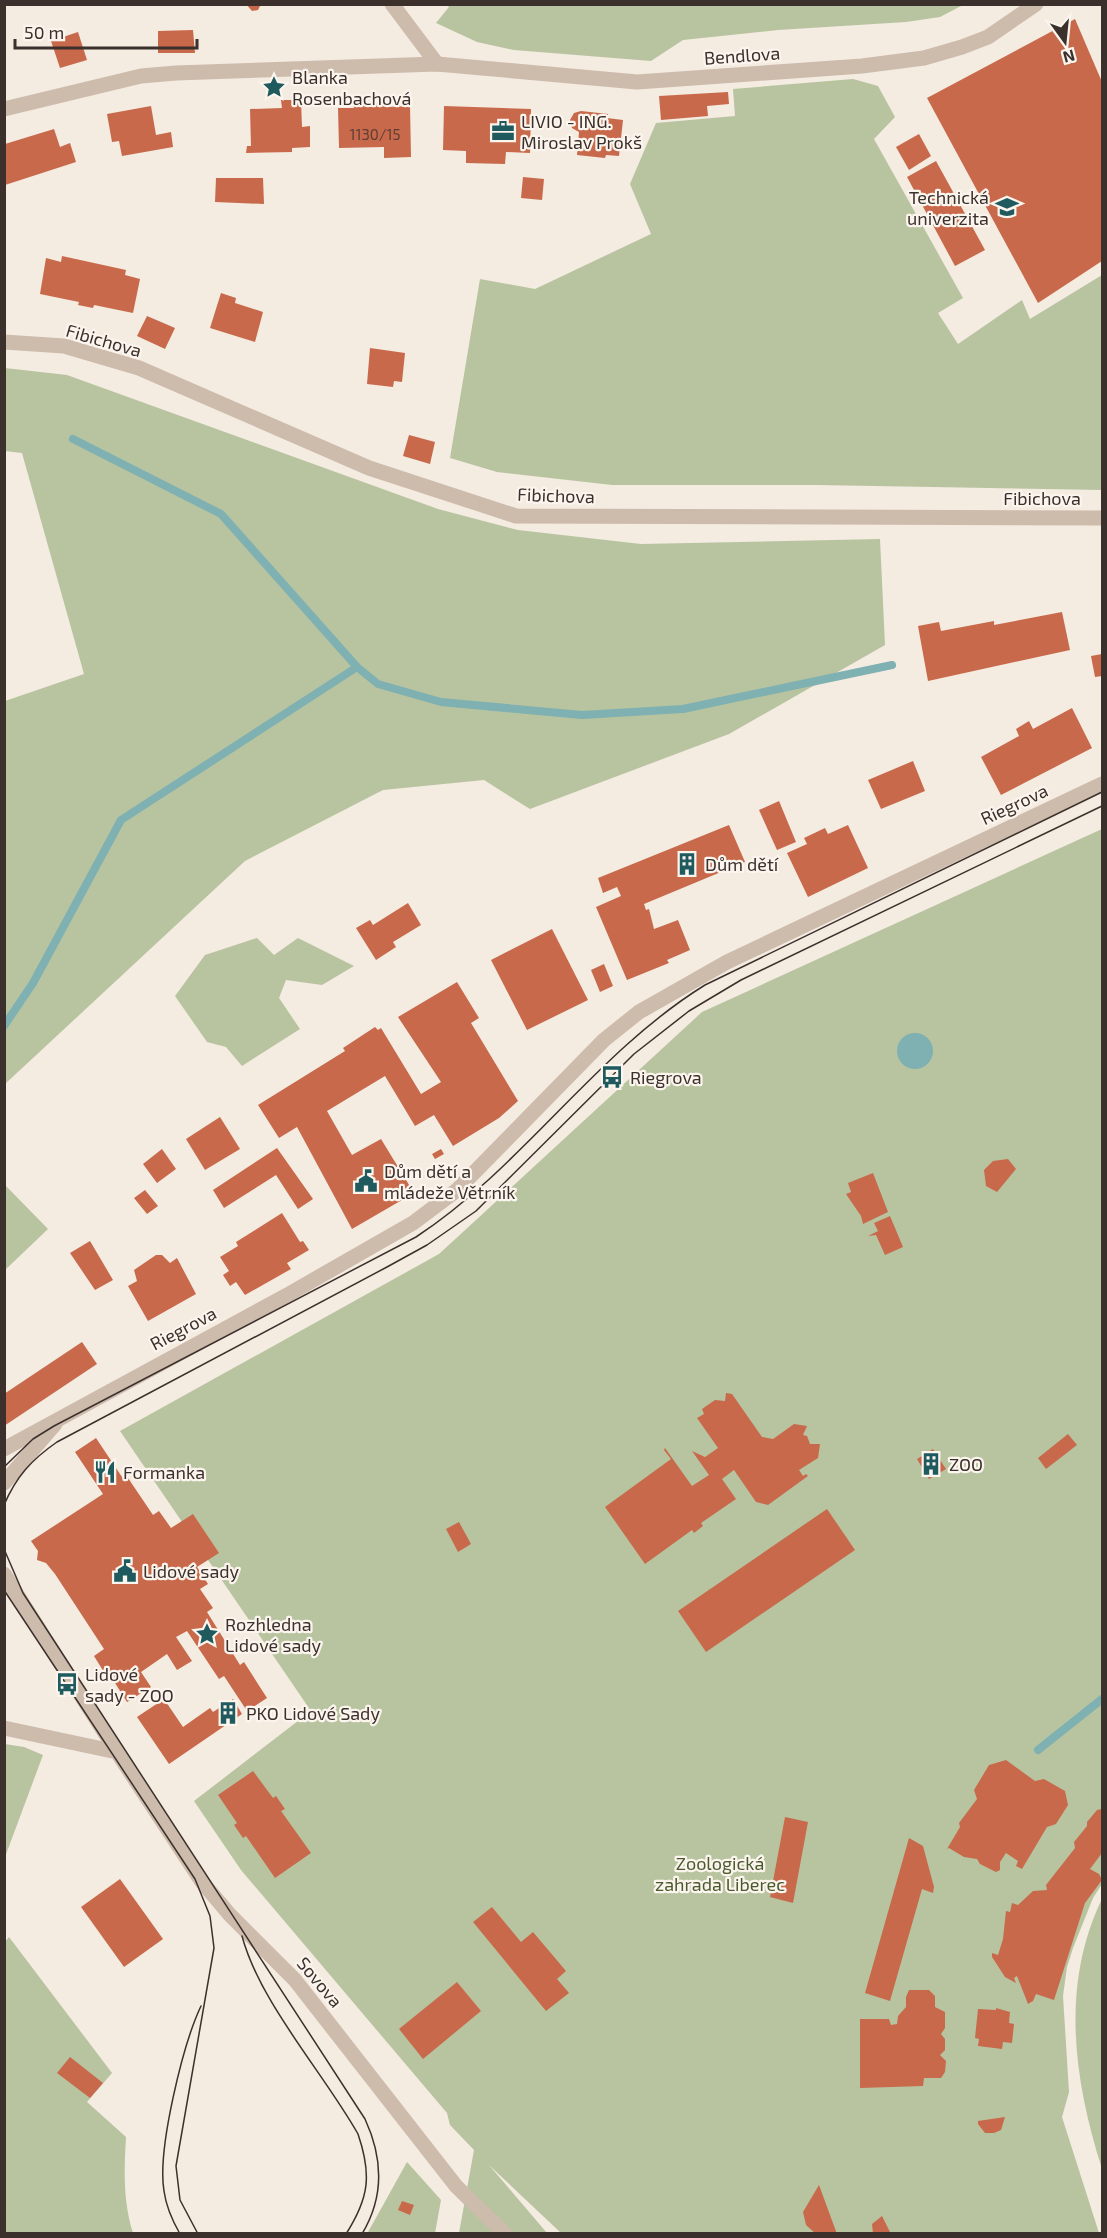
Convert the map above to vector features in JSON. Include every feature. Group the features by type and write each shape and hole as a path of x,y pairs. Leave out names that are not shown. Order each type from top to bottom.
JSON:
{"street":[{"path":"392,4 437,64"},
{"name":"Bendlova","path":"4,109 141,76 437,64 637,82 862,66 924,58 962,47 988,36 1036,4"},
{"name":"Fibichova","path":"4,342 64,346 139,368 369,468 516,516 1102,518"},
{"name":"Riegrova","path":"4,1449 290,1294 413,1222 457,1190 604,1040 639,1012 668,994 738,957 1102,783"},
{"path":"4,1483 66,1414"},
{"path":"4,1574 115,1751"},
{"path":"4,1728 115,1751"},
{"name":"Sovova","path":"115,1751 202,1882 296,1980 456,2186 505,2234"}],"green space":[{"path":"446,5 963,5 940,17 906,22 778,30 683,40 651,61 514,50 477,42 436,23 449,7"},
{"path":"853,79 878,86 895,117 874,139 963,298 938,313 958,344 1022,300 1030,319 1102,275 1102,490 817,485 612,485 497,472 450,458 480,279 535,289 651,234 630,184 656,123 735,116 733,89"},
{"path":"5,368 67,375 438,509 518,530 641,544 880,539 885,645 729,734 530,809 484,780 383,790 245,861 5,1084 5,701 84,674 22,453 5,451"},
{"name":"Zoologická zahrada Liberec","path":"1102,829 1102,1884 1093,1898 1067,1967 1063,1996 1069,2092 1062,2117 1099,2233 561,2233 489,2165 547,2233 459,2233 474,2150 450,2125 447,2113 241,1870 194,1801 311,1711 120,1431 439,1254 702,1012"},
{"path":"257,938 274,955 298,938 354,966 322,985 286,980 279,998 300,1029 242,1066 226,1047 207,1042 175,996 205,955"},
{"path":"5,1185 48,1229 5,1270"},
{"path":"5,1744 24,1747 43,1755 5,1857"},
{"path":"1102,1899 1102,2169 1084,2102 1076,2033 1076,1999 1080,1965 1089,1932"},
{"path":"9,1937 112,2073 87,2102 126,2137 126,2198 133,2233 5,2234 4,1943"},
{"path":"407,2162 441,2200 435,2233 367,2234"}],"water":[{"path":"915,1033 928,1038 933,1051 928,1064 915,1069 902,1064 897,1051 902,1038"}],"building":[{"path":"246,4 261,4 258,10 252,11"},
{"path":"1075,19 1102,82 1102,261 1038,303 927,98"},
{"path":"193,30 195,53 158,53 158,31"},
{"path":"78,32 87,60 60,68 51,41"},
{"path":"728,92 729,104 707,106 708,116 661,120 659,96"},
{"path":"281,100 301,100 302,127 310,126 310,147 292,148 292,152 246,153 247,146 251,146 250,109 282,108"},
{"path":"387,102 387,107 410,106 411,157 384,158 384,147 339,148 338,108 354,108 353,103"},
{"path":"151,106 156,135 171,132 173,147 122,156 119,141 112,142 107,114"},
{"path":"444,106 531,109 530,153 506,152 505,164 466,163 466,151 443,150"},
{"path":"581,111 608,114 607,118 623,120 619,156 606,155 605,158 577,155 579,132 572,128 570,120 574,113"},
{"path":"54,129 60,147 70,143 76,162 5,185 5,144"},
{"path":"919,134 931,156 909,170 896,147"},
{"path":"936,161 985,250 955,266 907,177"},
{"path":"523,177 544,179 542,200 521,198"},
{"path":"216,178 263,178 264,204 215,202"},
{"path":"62,256 126,270 125,275 140,279 133,313 94,305 93,308 78,305 79,302 40,294 46,258 61,262"},
{"path":"221,293 236,298 235,303 263,312 255,342 210,328"},
{"path":"147,316 175,328 165,349 137,336"},
{"path":"370,348 405,353 402,382 394,381 393,387 367,384"},
{"path":"409,435 435,442 430,464 403,456"},
{"path":"1062,612 1070,650 928,681 918,626 939,622 941,631 994,621 994,625"},
{"path":"1102,654 1102,676 1095,677 1091,656"},
{"path":"1072,708 1092,748 1001,795 981,757 1019,736 1016,729 1029,721 1033,729"},
{"path":"913,761 925,791 881,809 868,780"},
{"path":"779,801 796,842 777,850 759,810"},
{"path":"729,825 745,862 644,904 646,910 649,909 654,929 678,920 690,950 667,960 669,963 627,980 596,907 621,896 617,887 603,893 598,878"},
{"path":"848,825 868,868 808,897 787,853 807,844 804,838 825,828 828,834"},
{"path":"408,903 421,925 393,942 396,947 376,960 356,928 370,920 373,925"},
{"path":"552,929 588,1000 527,1030 491,960"},
{"path":"604,964 613,986 600,992 591,970"},
{"path":"457,982 479,1018 471,1023 518,1101 499,1118 453,1146 434,1115 415,1126 385,1076 327,1111 352,1155 381,1139 414,1193 352,1229 297,1127 279,1138 258,1105 345,1051 343,1048 375,1027 378,1030 381,1028 421,1094 441,1082 398,1017"},
{"path":"220,1117 240,1149 205,1170 186,1139"},
{"path":"277,1148 313,1199 298,1209 276,1175 224,1208 213,1190"},
{"path":"162,1149 176,1169 157,1183 143,1164"},
{"path":"441,1149 444,1154 435,1159 432,1154"},
{"path":"1008,1159 1016,1169 997,1192 986,1186 984,1170 993,1161"},
{"path":"873,1173 888,1212 863,1224 861,1216 846,1194 851,1192 848,1183"},
{"path":"145,1190 158,1206 147,1214 134,1198"},
{"path":"282,1213 300,1242 303,1241 309,1250 287,1263 291,1269 245,1295 236,1282 230,1286 223,1275 229,1271 220,1257 238,1246 236,1242"},
{"path":"890,1216 903,1247 885,1255 876,1235 868,1236 878,1231 874,1223"},
{"path":"90,1241 113,1280 95,1290 70,1253"},
{"path":"156,1255 162,1255 170,1263 177,1258 196,1294 148,1321 128,1286 137,1281 134,1270"},
{"path":"82,1342 97,1364 4,1426 4,1394"},
{"path":"726,1393 732,1394 762,1437 773,1439 794,1424 807,1426 803,1435 807,1436 810,1444 820,1444 818,1458 799,1470 803,1476 806,1474 808,1476 768,1505 756,1502 734,1470 722,1479 736,1499 701,1523 703,1526 694,1533 692,1530 645,1564 605,1507 671,1459 664,1450 665,1448 692,1486 709,1475 692,1451 705,1457 718,1448 697,1418 704,1414 702,1409 715,1400 725,1401"},
{"path":"1068,1434 1077,1445 1046,1469 1038,1458"},
{"name":"Lidové sady","path":"96,1438 124,1480 128,1478 153,1515 159,1511 171,1528 193,1514 219,1553 197,1567 208,1584 200,1589 213,1608 207,1612 240,1665 244,1662 267,1698 247,1711 224,1676 219,1679 187,1631 176,1637 192,1661 177,1670 167,1654 141,1672 151,1687 127,1702 110,1675 107,1677 94,1656 104,1649 55,1574 46,1563 37,1560 38,1551 31,1541 103,1494 75,1452"},
{"name":"ZOO","path":"933,1449 946,1469 929,1479 917,1459"},
{"path":"827,1509 855,1550 706,1652 678,1611"},
{"path":"459,1522 471,1544 458,1552 446,1529"},
{"path":"164,1699 183,1727 210,1708 213,1712 233,1699 242,1714 169,1764 137,1717"},
{"path":"1006,1760 1035,1781 1044,1779 1065,1791 1068,1805 1056,1824 1047,1827 1022,1869 1016,1866 1018,1861 1006,1853 1000,1862 1000,1870 996,1872 980,1864 977,1859 964,1857 947,1849 960,1827 959,1823 977,1799 974,1790 989,1765"},
{"path":"253,1771 273,1798 276,1796 285,1809 281,1811 311,1853 275,1878 246,1836 243,1838 234,1825 237,1823 218,1795"},
{"path":"1102,1809 1102,1853 1090,1869 1099,1874 1102,1880 1085,1903 1054,2000 1036,1994 1033,2001 1028,2004 1017,1976 1014,1978 1016,1983 1005,1977 992,1957 992,1953 998,1955 1003,1939 1006,1911 1010,1912 1012,1903 1018,1905 1033,1891 1047,1890 1046,1885 1075,1848 1074,1842 1087,1826 1087,1822 1097,1810"},
{"path":"785,1817 808,1822 793,1903 770,1897"},
{"path":"909,1838 923,1846 934,1887 933,1893 922,1889 890,2001 865,1993"},
{"path":"120,1879 163,1939 124,1967 81,1907"},
{"path":"492,1907 521,1942 533,1932 566,1971 557,1979 569,1993 546,2011 473,1922"},
{"path":"457,1982 481,2011 423,2059 399,2029"},
{"path":"909,1990 929,1990 935,1996 935,2007 945,2012 945,2028 941,2034 945,2039 945,2050 940,2055 946,2061 945,2072 941,2078 924,2078 923,2086 860,2088 860,2019 889,2019 891,2025 897,2024 898,2016 906,2007"},
{"path":"996,2008 1010,2012 1009,2023 1014,2024 1012,2043 1003,2042 1002,2049 978,2046 979,2039 975,2038 978,2009 996,2010"},
{"path":"70,2057 103,2083 90,2098 57,2073"},
{"path":"1005,2117 1001,2130 994,2133 985,2133 978,2124 978,2121"},
{"path":"819,2185 837,2234 816,2234 806,2225 803,2212"},
{"path":"402,2201 414,2205 410,2215 398,2210"},
{"path":"882,2216 890,2232 873,2234 872,2224"}],"waterway":[{"path":"73,439 221,514 357,667"},
{"path":"4,1026 33,983 121,820 357,667 378,684 441,702 582,715 683,709 892,665"},
{"path":"1038,1750 1102,1699"}],"tram line":[{"path":"4,1467 33,1439 54,1426 416,1237 455,1209 491,1177 629,1043 665,1012 705,985 1102,792"},
{"path":"4,1505 25,1470 57,1442 427,1245 476,1211 634,1054 689,1011 741,980 1102,806"},
{"path":"4,1549 23,1593 365,2119 375,2148 379,2177 375,2205 362,2234"},
{"path":"4,1590 195,1879 210,1916 214,1948 176,2166 180,2200 198,2234"},
{"path":"242,1936 251,1961 277,2012 358,2134 365,2162 366,2186 360,2209 346,2234"},
{"path":"180,2234 165,2197 164,2150 173,2097 187,2045 201,2006"}],"place":[{"name":"Blanka Rosenbachová","path":"274,87"},
{"name":"LIVIO - ING. Miroslav Prokš","path":"503,131"},
{"name":"Technická univerzita","path":"1007,207"},
{"name":"Dům dětí","path":"687,864"},
{"name":"Riegrova","path":"612,1077"},
{"name":"Dům dětí a mládeže Větrník","path":"366,1181"},
{"name":"ZOO","path":"931,1464"},
{"name":"Formanka","path":"105,1472"},
{"name":"Lidové sady","path":"125,1571"},
{"name":"Rozhledna Lidové sady","path":"207,1634"},
{"name":"Lidové sady - ZOO","path":"67,1684"},
{"name":"PKO Lidové Sady","path":"228,1713"}]}
